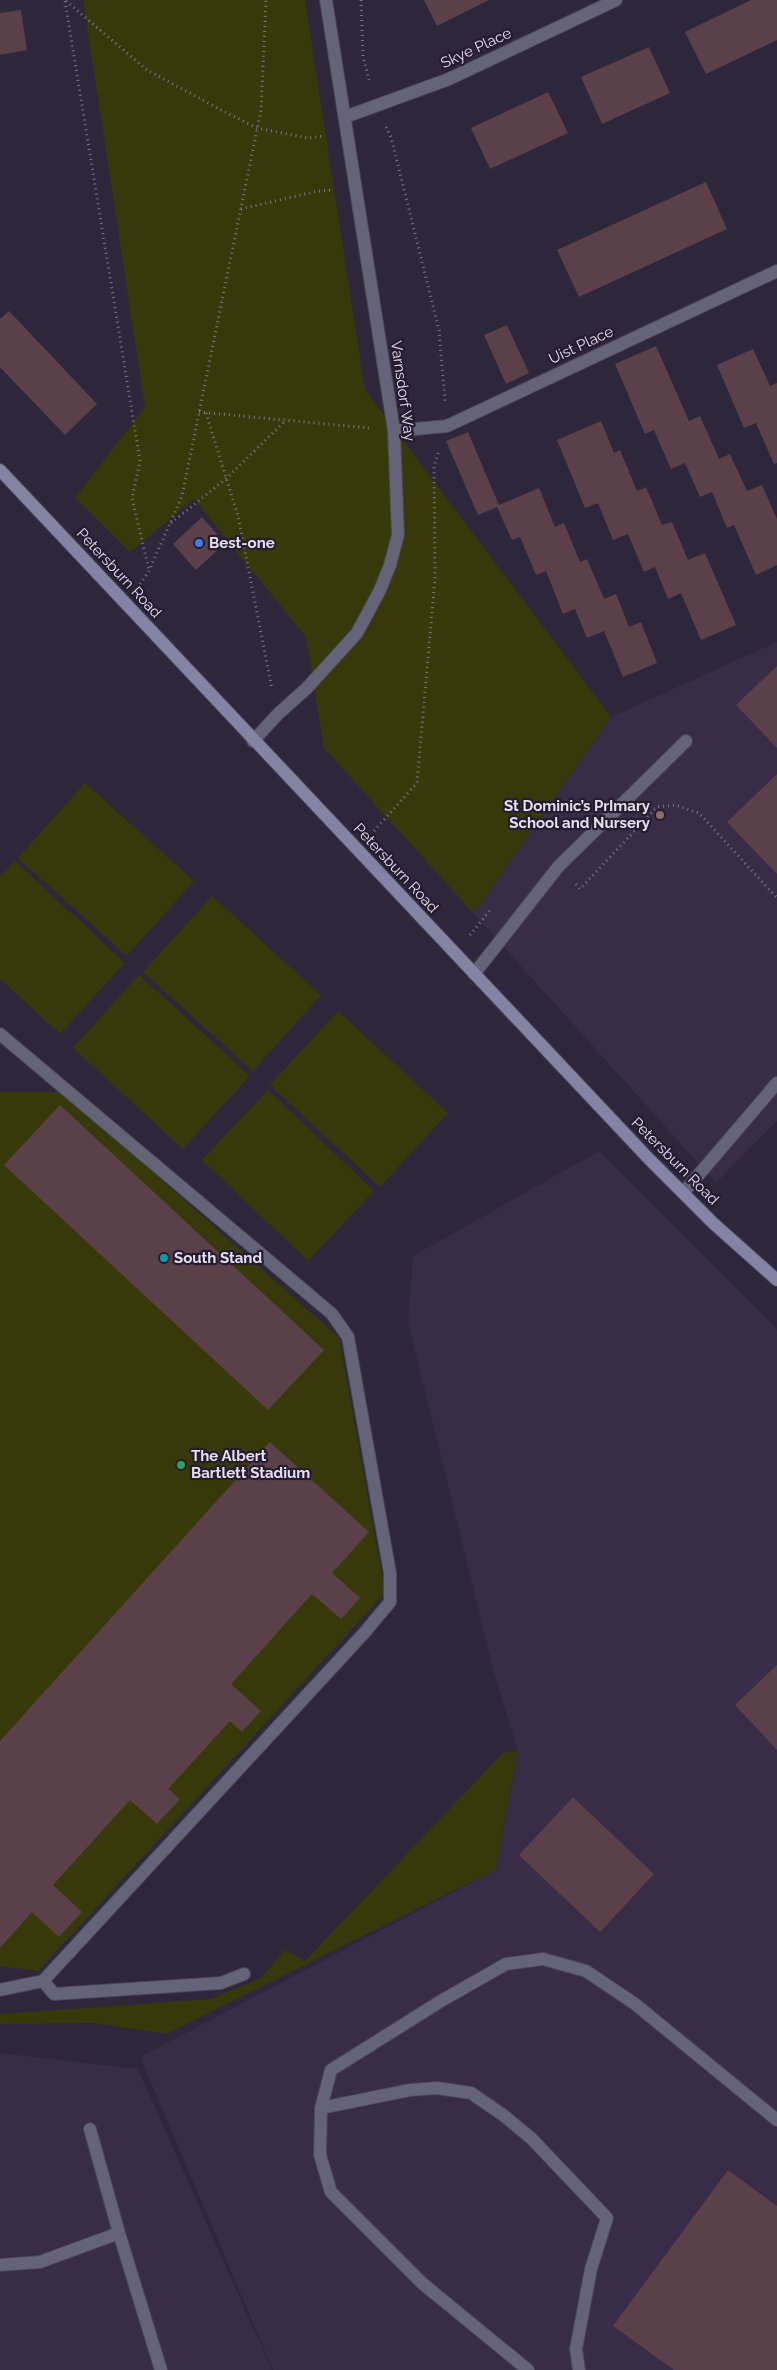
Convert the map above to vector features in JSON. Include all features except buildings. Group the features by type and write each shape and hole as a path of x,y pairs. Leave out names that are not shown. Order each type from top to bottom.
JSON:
{"main road":[{"name":"Petersburn Road","path":"0,470 253,741 683,1193 777,1280"}],"street":[{"name":"Varnsdorf Way","path":"253,741 279,713 308,688 357,633 380,590 390,565 398,535 394,431 326,0"},
{"name":"Skye Place","path":"345,117 449,79 616,0"},
{"name":"Uist Place","path":"394,431 448,426 777,271"},
{"path":"474,974 558,867 686,741"},
{"path":"0,1034 332,1314 348,1337 390,1573 390,1602 365,1632 43,1982 0,1990"},
{"path":"683,1193 777,1083"},
{"path":"528,2370 422,2283 331,2192 320,2155 321,2108 331,2070 506,1964 543,1959 586,1971 635,2004 777,2120"},
{"path":"43,1982 54,1994 221,1983 244,1974"},
{"path":"321,2108 410,2090 437,2088 471,2093 532,2139 607,2218 591,2269 576,2349 579,2370"},
{"path":"90,2129 119,2233 161,2370"},
{"path":"0,2265 40,2262 119,2233"}],"path":[{"path":"65,0 147,70 257,128 308,138 347,134"},
{"path":"65,0 140,460 132,498 150,571"},
{"path":"125,602 150,571 182,496 261,110 266,0"},
{"path":"240,209 318,190 355,188"},
{"path":"199,412 394,431"},
{"path":"206,413 238,516 269,679 279,713"},
{"path":"170,524 227,478 286,420"},
{"path":"558,867 580,888 657,807 675,805 699,813 777,898"},
{"path":"454,953 497,902"}],"shaded area":[{"path":"83,0 305,0 365,390 611,717 474,914 324,748 306,637 194,499 130,552 75,498 145,407"},
{"name":"St Dominic’s PrImary School and Nursery","path":"777,642 777,1121 716,1183 474,914 611,717"},
{"path":"85,783 194,881 127,956 18,858"},
{"path":"15,861 125,963 60,1034 0,979 0,877"},
{"path":"212,896 321,995 253,1071 143,972"},
{"path":"139,975 250,1076 183,1149 73,1048"},
{"path":"338,1011 448,1113 380,1187 270,1085"},
{"path":"268,1090 374,1191 308,1261 202,1160"},
{"name":"The Albert Bartlett Stadium","path":"0,1092 63,1092 339,1338 385,1593 38,1971 0,1966"},
{"path":"599,1151 777,1329 777,2370 273,2370 140,2057 496,1870 518,1751 494,1673 408,1322 413,1256"},
{"path":"518,1751 496,1870 166,2034 95,2023 0,2024 0,2014 211,1999 261,1978 285,1950 305,1961 503,1753"},
{"path":"0,2053 138,2069 272,2370 0,2370"}],"place":[{"name":"Best-one","path":"199,543"},
{"name":"St Dominic’s PrImary School and Nursery","path":"660,815"},
{"name":"South Stand","path":"164,1258"},
{"name":"The Albert Bartlett Stadium","path":"181,1465"}]}
